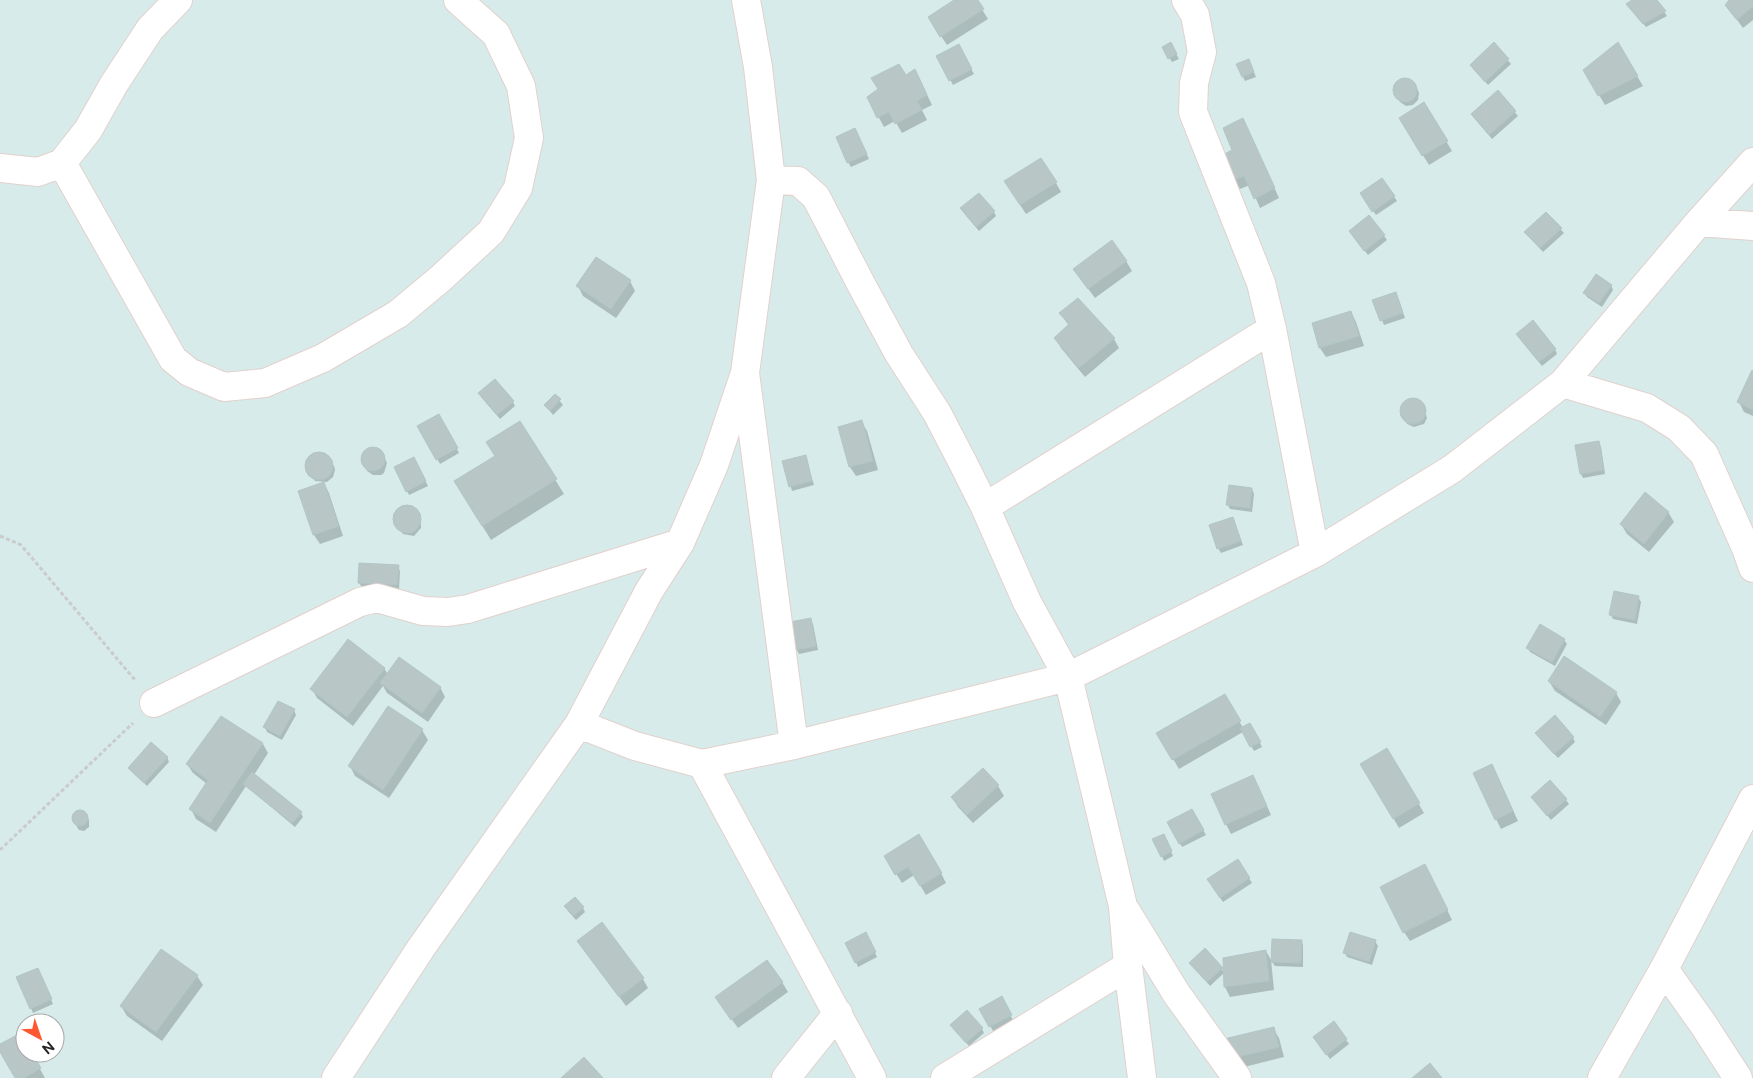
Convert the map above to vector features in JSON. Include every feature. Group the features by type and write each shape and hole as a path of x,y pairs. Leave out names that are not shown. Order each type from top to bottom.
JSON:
{"street":[{"path":"0,168 38,172 62,163 88,130 114,84 150,29 178,0"},
{"path":"62,163 173,359 189,372 224,387 265,382 323,358 398,314 440,279 491,232 518,188 530,138 521,86 496,34 458,0"},
{"path":"336,1078 421,948 579,724 649,591 680,543 714,465 746,373 771,180 758,66 746,0"},
{"path":"1186,0 1196,16 1202,52 1194,83 1193,112 1261,283 1272,329 1315,553"},
{"path":"579,724 635,746 702,764 794,745 1068,677 1315,553 1452,468 1564,383 1699,222 1753,162"},
{"path":"771,180 798,181 816,197 899,354 937,413 985,507 1027,602 1068,677 1123,906 1128,966 1142,1078"},
{"path":"1699,222 1753,226"},
{"path":"985,507 1272,329"},
{"path":"746,373 794,745"},
{"path":"1564,383 1647,408 1679,428 1704,454 1753,568"},
{"path":"154,703 360,602 377,598 423,611 448,612 468,609 680,543"},
{"path":"702,764 838,1012 872,1078"},
{"path":"1602,1078 1664,969 1753,799"},
{"path":"1725,852 1753,842"},
{"path":"1123,906 1176,993 1237,1078"},
{"path":"945,1078 1128,966"},
{"path":"1664,969 1704,1024 1738,1078"},
{"path":"786,1078 838,1012"}],"path":[{"path":"0,536 21,545 154,703 0,850"}],"building":[{"path":"954,0 978,0 984,9 940,37 928,17"},
{"path":"1632,0 1657,0 1666,11 1643,24 1626,4"},
{"path":"1729,0 1753,0 1753,6 1737,20 1725,5"},
{"path":"1171,42 1177,54 1168,59 1162,47"},
{"path":"1494,42 1509,59 1485,82 1470,65"},
{"path":"1618,42 1638,76 1598,96 1583,70"},
{"path":"959,44 972,69 949,81 936,56"},
{"path":"1249,59 1254,72 1242,77 1236,64"},
{"path":"899,64 906,75 915,69 927,95 917,101 922,110 895,124 889,112 877,118 867,97 878,89 871,78"},
{"path":"1405,78 1410,79 1416,85 1416,95 1410,101 1405,102 1400,101 1394,95 1393,90 1394,85 1400,79"},
{"path":"1498,90 1516,111 1489,135 1471,114"},
{"path":"1424,102 1448,141 1422,156 1399,118"},
{"path":"1243,118 1275,188 1254,199 1244,176 1233,180 1223,155 1232,150 1223,128"},
{"path":"855,128 867,154 847,163 836,137"},
{"path":"1041,158 1057,182 1020,205 1004,181"},
{"path":"1382,178 1395,196 1372,212 1360,193"},
{"path":"979,193 995,211 976,227 960,208"},
{"path":"1546,212 1562,228 1540,248 1524,232"},
{"path":"1369,215 1385,235 1364,251 1349,231"},
{"path":"1112,240 1127,261 1088,289 1073,269"},
{"path":"596,257 631,280 611,309 576,286"},
{"path":"1596,274 1612,285 1599,303 1583,293"},
{"path":"1396,292 1403,313 1380,321 1372,300"},
{"path":"1078,298 1115,338 1079,368 1054,338 1069,324 1059,313"},
{"path":"1351,311 1359,336 1319,348 1312,323"},
{"path":"1533,320 1556,349 1539,362 1516,334"},
{"path":"1753,371 1753,410 1737,402"},
{"path":"495,379 514,401 497,415 478,393"},
{"path":"555,394 561,399 550,411 544,405"},
{"path":"1413,398 1422,402 1426,411 1422,420 1413,424 1404,420 1400,411 1404,402"},
{"path":"439,414 458,448 436,460 417,426"},
{"path":"862,420 873,461 849,467 838,427"},
{"path":"520,421 557,479 482,526 454,481 495,456 486,442"},
{"path":"1599,441 1604,470 1580,474 1575,445"},
{"path":"373,447 382,450 385,459 382,468 373,471 364,468 361,459 364,450"},
{"path":"319,452 329,456 333,466 329,476 319,480 309,476 305,466 309,456"},
{"path":"806,455 812,481 789,487 782,461"},
{"path":"414,457 426,481 406,492 394,467"},
{"path":"324,482 339,526 313,535 298,491"},
{"path":"1229,485 1252,488 1250,508 1226,505"},
{"path":"1645,492 1669,512 1644,544 1620,524"},
{"path":"407,505 417,509 421,519 417,529 407,533 397,529 393,519 397,509"},
{"path":"1233,517 1241,541 1217,549 1209,525"},
{"path":"359,563 399,565 397,585 358,583"},
{"path":"1614,591 1639,596 1635,620 1609,615"},
{"path":"811,618 816,646 795,650 790,622"},
{"path":"1540,624 1565,639 1552,662 1526,648"},
{"path":"348,639 385,668 347,717 310,689"},
{"path":"1564,656 1617,692 1600,717 1548,681"},
{"path":"399,657 441,687 422,713 380,683"},
{"path":"1225,694 1241,721 1172,760 1156,733"},
{"path":"278,701 295,709 280,736 263,727"},
{"path":"388,706 423,729 383,790 348,766"},
{"path":"1555,715 1574,737 1554,754 1535,733"},
{"path":"221,716 263,743 210,823 189,809 208,780 186,764"},
{"path":"1250,723 1261,742 1250,747 1240,728"},
{"path":"151,742 168,757 144,783 128,768"},
{"path":"1387,748 1420,803 1393,819 1360,764"},
{"path":"1492,764 1513,811 1495,820 1473,773"},
{"path":"983,768 999,785 967,815 951,797"},
{"path":"252,772 302,812 292,823 243,784"},
{"path":"1253,775 1267,806 1225,825 1211,794"},
{"path":"1550,780 1567,799 1547,816 1531,797"},
{"path":"1192,809 1204,830 1179,844 1167,822"},
{"path":"77,810 83,810 88,815 86,824 77,826 72,821 72,815"},
{"path":"919,834 942,873 920,886 908,867 895,875 884,856"},
{"path":"1164,834 1172,851 1161,857 1152,839"},
{"path":"1238,859 1250,878 1220,898 1207,879"},
{"path":"1425,864 1448,910 1403,933 1380,887"},
{"path":"575,897 584,907 573,916 564,906"},
{"path":"602,922 644,978 619,997 577,941"},
{"path":"866,932 876,952 855,963 845,943"},
{"path":"1350,932 1376,940 1369,962 1343,953"},
{"path":"1272,939 1302,940 1301,963 1271,962"},
{"path":"1205,948 1223,968 1207,982 1189,963"},
{"path":"161,949 198,975 156,1032 120,1006"},
{"path":"1266,950 1269,981 1224,987 1223,958"},
{"path":"767,960 783,982 731,1020 715,997"},
{"path":"38,968 52,999 30,1009 16,977"},
{"path":"1002,996 1012,1015 989,1027 979,1009"},
{"path":"967,1010 983,1028 966,1043 950,1025"},
{"path":"1334,1021 1347,1039 1326,1055 1313,1037"},
{"path":"1274,1027 1279,1047 1229,1059 1224,1039"},
{"path":"15,1036 15,1063 38,1063 41,1068 24,1078 15,1078 0,1052 0,1044"},
{"path":"584,1057 603,1078 561,1078"},
{"path":"1430,1063 1442,1078 1412,1078"}]}
